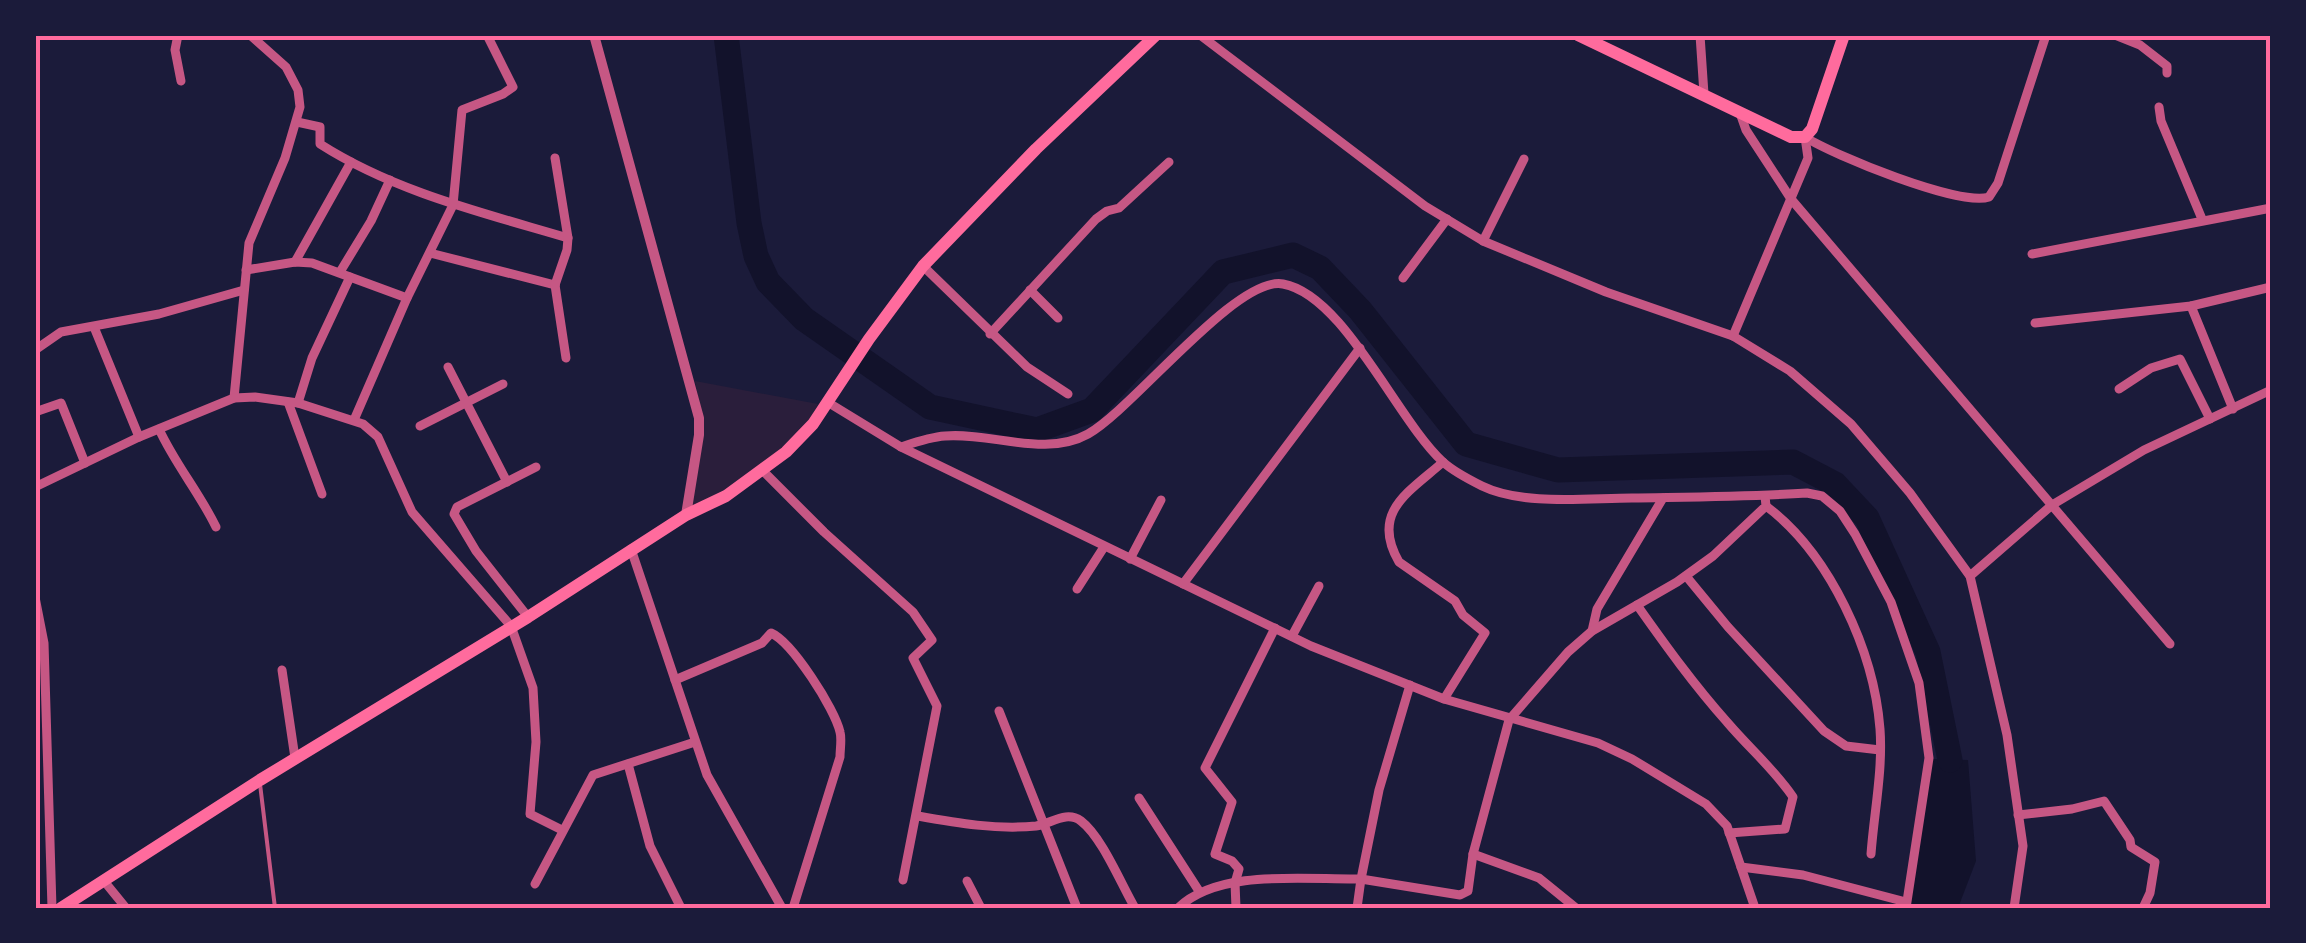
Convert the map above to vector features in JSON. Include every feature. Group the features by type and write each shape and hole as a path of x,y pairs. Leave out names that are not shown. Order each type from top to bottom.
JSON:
{"main road":[{"path":"61,908 686,515 726,496 786,452 831,399 923,266 1036,149 1156,35"},
{"path":"1578,35 1792,137 1804,137 1817,119 1844,35"}],"street":[{"path":"178,35 175,50 182,81"},
{"path":"234,398 252,232 300,107 293,78 250,35"},
{"path":"354,420 453,204 462,110 513,86 487,35"},
{"path":"594,35 699,418 700,435 686,515"},
{"path":"1200,35 1447,219 1483,241 1606,292 1733,336 1790,371 1851,424 1910,493 1970,576 2007,735 2023,846 2014,908"},
{"path":"1700,35 1704,94"},
{"path":"1804,137 1825,150 1892,176 1971,199 1989,197 1998,183 2046,35"},
{"path":"2115,35 2152,53 2167,66 2167,74"},
{"path":"2158,107 2202,219"},
{"path":"1740,113 1746,130 1791,200 2170,644"},
{"path":"297,122 320,128 320,144 390,180 453,204 568,238"},
{"path":"1733,336 1808,158 1804,137"},
{"path":"555,158 568,238 554,285 566,358"},
{"path":"1483,241 1524,159"},
{"path":"295,262 350,162"},
{"path":"990,334 1101,214 1119,208 1169,162"},
{"path":"322,494 293,402 345,275 390,180"},
{"path":"2032,254 2271,208"},
{"path":"1403,278 1447,219"},
{"path":"430,252 554,285"},
{"path":"246,270 312,263 407,298"},
{"path":"923,266 990,334 1038,376 1044,376 1068,394"},
{"path":"901,447 948,436 1052,444 1086,435 1121,409 1218,316 1263,286 1280,282 1300,290 1334,318 1443,462 1484,488 1542,499 1766,501 1807,493 1822,496 1840,511 1891,602 1919,682 1929,758 1906,905 1803,875 1742,867"},
{"path":"2035,323 2191,306 2271,287"},
{"path":"36,349 54,335 159,314 244,290"},
{"path":"1030,290 1058,318"},
{"path":"2191,306 2233,408"},
{"path":"94,327 139,437"},
{"path":"1183,584 1360,348"},
{"path":"2119,389 2152,368 2180,359 2210,419"},
{"path":"448,367 507,482"},
{"path":"420,426 504,384"},
{"path":"1970,576 2052,504 2144,450 2271,390"},
{"path":"35,488 139,437 234,398 293,402 354,420 378,437 401,490 429,534 511,626 533,688 536,742 530,814 562,830"},
{"path":"831,399 901,447 1292,636 1444,699 1598,744 1632,759 1706,804 1729,833 1755,908"},
{"path":"35,412 61,403 85,463"},
{"path":"159,429 172,459 201,495 216,527"},
{"path":"1443,462 1404,497 1388,520 1399,562 1456,601 1462,614 1485,633 1444,699"},
{"path":"528,617 468,540 454,514 458,507 536,468"},
{"path":"762,470 913,612 932,640 913,658 937,706 904,880"},
{"path":"1592,630 1597,609 1663,498"},
{"path":"1130,559 1160,500"},
{"path":"1178,908 1199,891 1235,883 1361,879 1460,896 1468,890 1473,854 1509,720 1592,630 1713,556 1766,501"},
{"path":"1766,501 1832,580 1849,611 1868,670 1880,726 1871,854"},
{"path":"1077,589 1104,547"},
{"path":"631,550 707,775 782,908"},
{"path":"1686,576 1824,730 1846,746 1880,750"},
{"path":"1292,636 1319,586"},
{"path":"35,598 52,908"},
{"path":"1637,605 1688,676 1779,776 1793,797 1785,830 1729,833"},
{"path":"1236,908 1239,869 1232,861 1215,854 1232,802 1205,768 1275,628"},
{"path":"675,680 762,643 771,633 784,638 813,680 840,732 840,756 794,908"},
{"path":"282,670 296,758"},
{"path":"1356,908 1379,790 1410,685"},
{"path":"999,711 1077,908"},
{"path":"535,884 588,779 599,772 695,742"},
{"path":"628,764 650,846 681,908"},
{"path":"1139,798 1199,891"},
{"path":"2018,815 2104,801 2131,846 2155,862 2143,908"},
{"path":"918,816 997,827 1042,826 1062,817 1078,818 1093,834 1135,908"},
{"path":"1473,854 1539,878 1576,908"},
{"path":"104,881 126,908"},
{"path":"967,881 982,908"}],"lane":[{"path":"260,780 275,908"}],"shaded area":[{"path":"695,381 818,404 808,422 779,454 744,480 688,512 702,417"},
{"path":"1933,759 1968,760 1976,861 1958,908 1908,908"}],"waterway":[{"path":"726,35 749,223 756,256 768,282 804,319 930,407 1037,430 1092,410 1223,272 1293,255 1320,268 1360,310 1466,444 1558,470 1793,462 1835,484 1867,518 1928,652 1950,760"}]}
